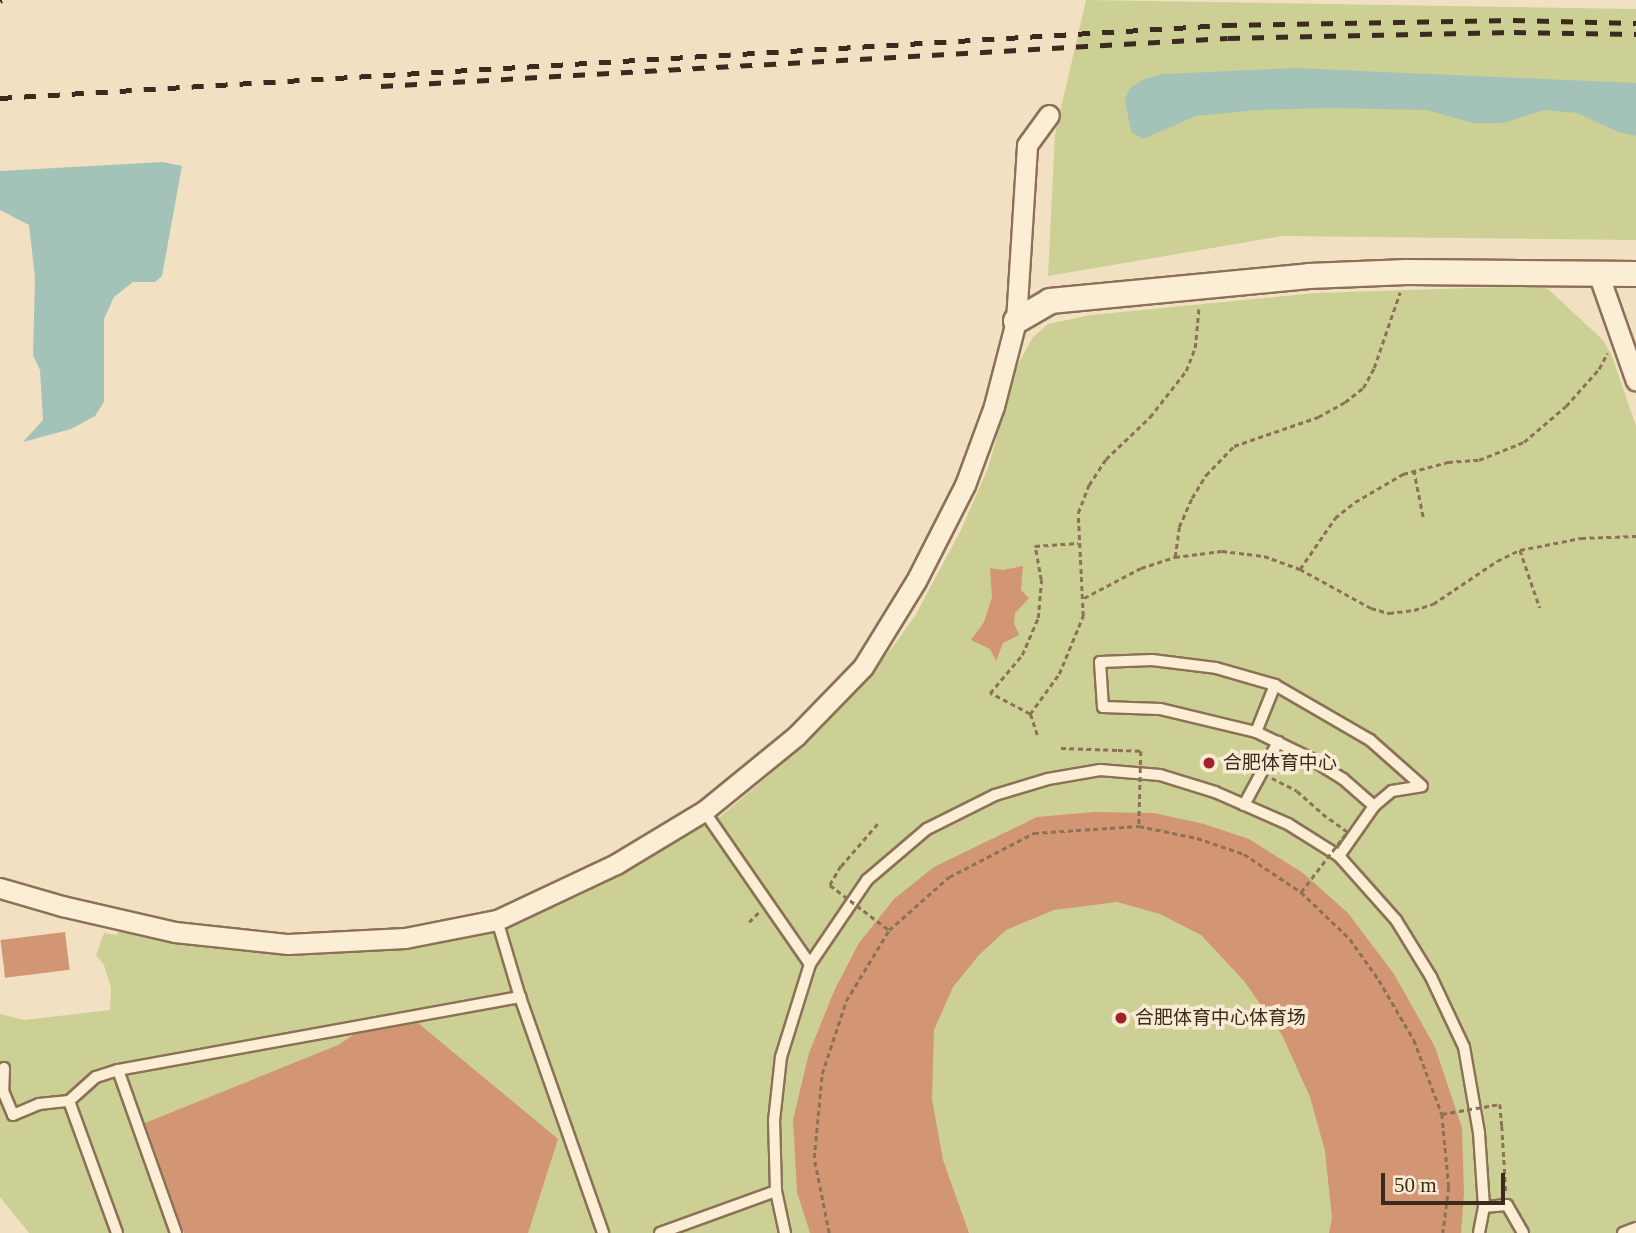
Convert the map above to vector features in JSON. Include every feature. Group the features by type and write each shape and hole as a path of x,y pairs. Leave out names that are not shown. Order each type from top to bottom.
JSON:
{"street":[{"path":"0,888 62,906 175,932 288,944 405,938 497,920 617,864 704,811 796,736 863,667 916,581 965,485 994,406 1016,321 1027,145 1049,115"},
{"path":"1016,321 1050,301 1197,284 1407,272 1636,274"},
{"path":"1604,273 1619,332 1636,381"},
{"path":"1604,273 1636,346"}],"lane":[{"path":"1339,856 1374,806 1392,791 1422,786 1370,740 1275,685 1216,668 1152,660 1100,662 1103,707 1160,709 1256,732 1343,779 1374,806"},
{"path":"1256,732 1275,685"},
{"path":"1244,805 1278,742"},
{"path":"785,1233 776,1191 774,1121 781,1057 810,964 867,880 927,829 995,795 1048,779 1100,770 1160,775 1288,824 1339,856 1396,920 1431,976 1464,1047 1479,1133 1484,1206 1479,1233"},
{"path":"704,811 810,964"},
{"path":"497,920 520,997 603,1233"},
{"path":"4,1068 3,1091 13,1115 39,1104 69,1101 96,1077 118,1070 520,997"},
{"path":"118,1070 176,1233"},
{"path":"69,1101 117,1233"},
{"path":"660,1233 776,1191"},
{"path":"1484,1206 1507,1205 1523,1233"}],"path":[{"path":"1175,557 1179,527 1192,498 1206,475 1234,446 1318,417 1363,388 1374,368 1407,272"},
{"path":"1031,714 1059,674 1083,616 1078,513 1089,485 1106,459 1150,417 1186,372 1200,318 1197,284"},
{"path":"1300,569 1335,519 1355,502 1414,470 1448,462 1479,460 1524,442 1566,406 1599,369 1619,332"},
{"path":"1414,470 1424,520"},
{"path":"1084,598 1141,568 1175,557 1234,552 1264,556 1300,569 1371,608 1390,613 1433,604 1472,577 1520,550 1581,538 1636,536"},
{"path":"1037,735 1031,714 990,694 1022,655 1038,618 1041,580 1035,546 1078,543"},
{"path":"1520,550 1540,608"},
{"path":"1061,748 1141,751 1139,826"},
{"path":"1262,773 1297,791 1347,832 1301,892"},
{"path":"879,822 841,866 830,884 889,930"},
{"path":"829,1233 814,1158 822,1074 846,1001 889,930 949,877 1034,833 1139,826 1197,838 1244,854 1301,892 1350,939 1379,980 1414,1040 1442,1114 1449,1187 1443,1233"},
{"path":"1442,1114 1500,1104 1507,1205"}],"green space":[{"path":"1086,0 1636,9 1636,240 1283,236 1048,276 1055,134"},
{"name":"合肥体育中心","path":"1535,286 1548,289 1603,340 1612,356 1636,426 1636,1233 29,1233 0,1197 0,1014 24,1020 110,1010 111,988 104,965 96,955 104,933 116,935 121,929 280,948 526,917 581,895 721,816 807,743 892,648 915,616 961,530 988,468 1016,368 1033,337 1048,324 1091,315 1316,293"}],"water":[{"path":"1295,68 1636,83 1636,136 1618,132 1577,113 1545,110 1503,123 1473,123 1426,110 1331,108 1257,110 1196,116 1143,139 1131,132 1125,99 1130,88 1144,79 1163,74"},
{"path":"163,162 182,166 162,276 155,282 133,282 114,297 104,319 104,402 95,416 71,429 23,442 43,420 40,370 33,355 35,277 29,225 0,210 0,171"}],"building":[{"path":"1023,566 1021,590 1029,598 1015,613 1014,623 1019,635 1003,643 996,661 990,649 971,640 984,622 992,597 990,568 1003,570"},
{"path":"1094,812 1154,813 1204,824 1249,839 1303,873 1348,913 1394,974 1435,1047 1462,1128 1464,1193 1461,1233 1329,1233 1332,1218 1325,1151 1310,1097 1282,1035 1244,981 1201,935 1160,914 1117,902 1054,910 1006,930 979,955 953,987 934,1030 932,1099 943,1160 969,1233 810,1233 797,1192 793,1120 809,1053 835,989 859,943 894,899 934,867 1037,817"},
{"path":"65,932 70,970 5,978 0,940"},
{"path":"418,1023 558,1139 528,1233 184,1233 145,1123 338,1045 355,1034"}],"railway":[{"path":"0,98 1225,25 1513,20 1636,23"},
{"path":"381,86 1228,38 1514,32 1636,34"}],"place":[{"name":"合肥体育中心","path":"1209,763"},
{"name":"合肥体育中心体育场","path":"1121,1018"}]}
